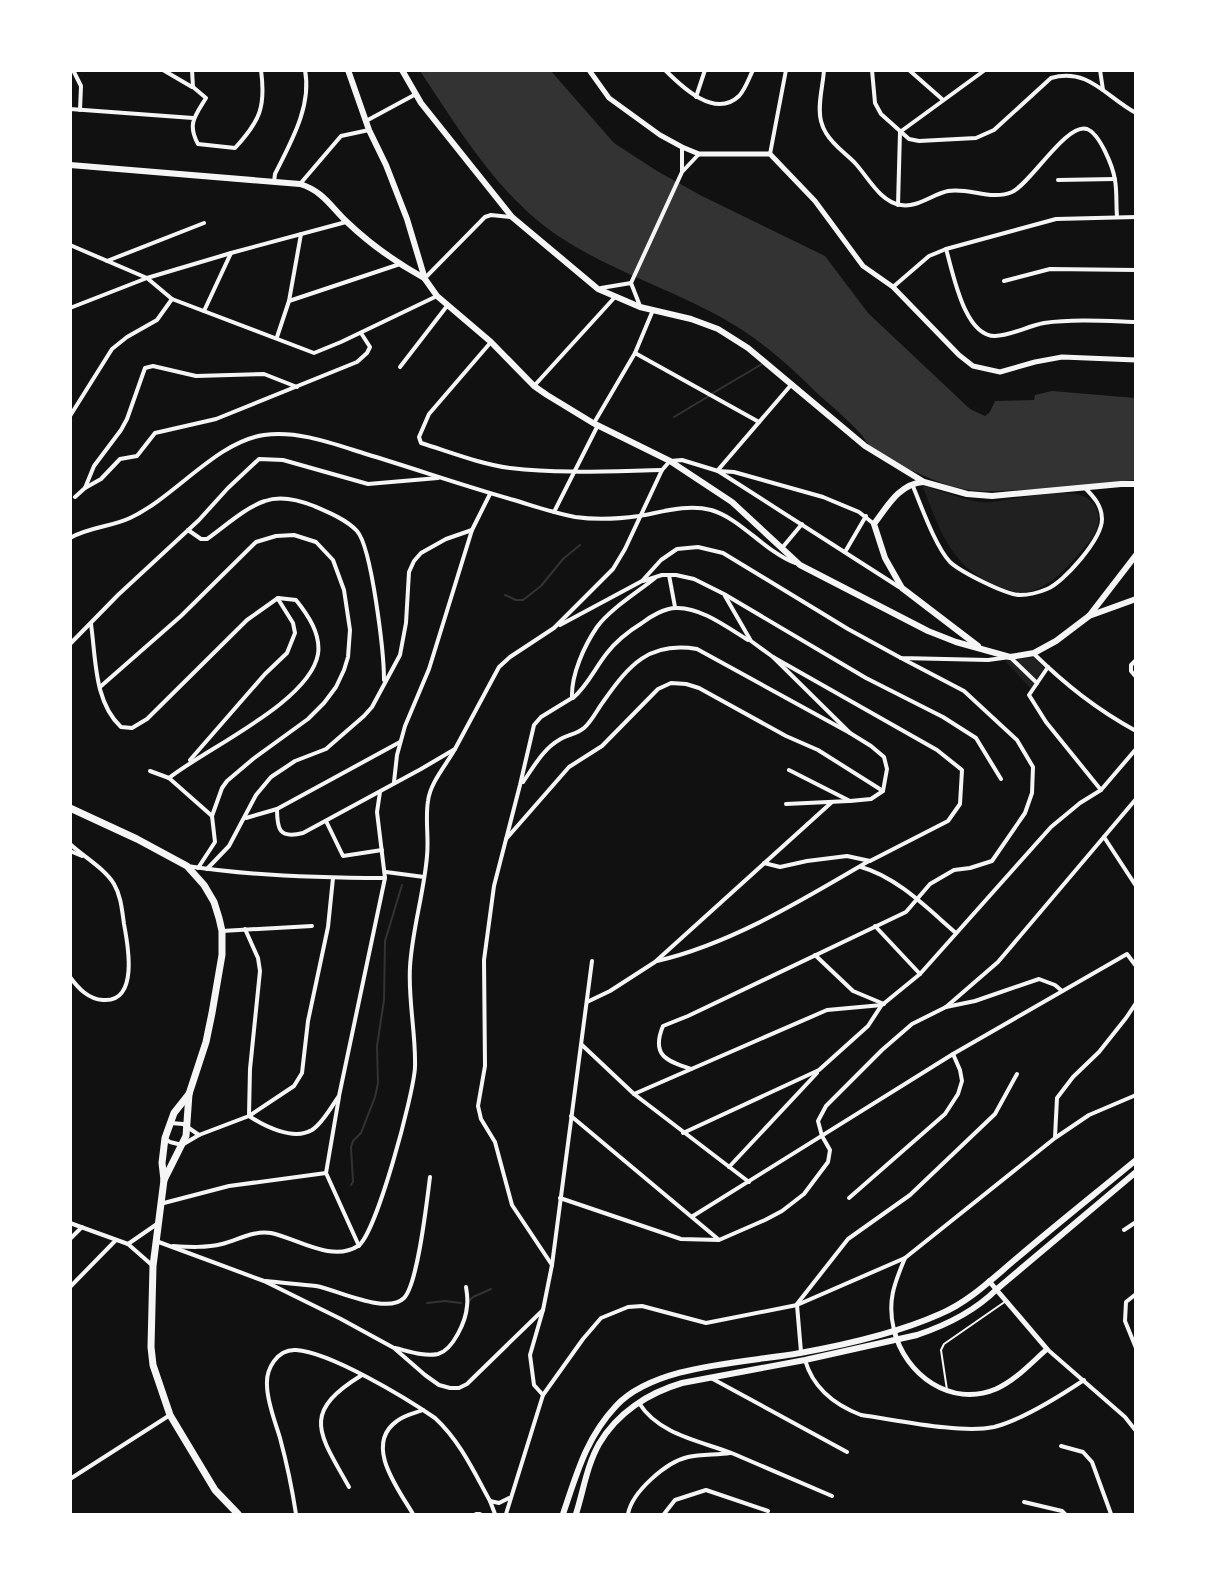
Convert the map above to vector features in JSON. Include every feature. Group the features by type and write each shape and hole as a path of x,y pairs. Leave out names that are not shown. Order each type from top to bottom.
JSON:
{"highway":[{"path":"70,808 137,839 187,866 204,885 214,902 222,932 221,965 206,1042 189,1094 186,1136 164,1180"},
{"path":"189,1094 178,1107 165,1138 162,1163 164,1180 153,1266 150,1330 153,1365 170,1415 215,1490 238,1514"}],"main road":[{"path":"348,70 369,130 386,165 407,219 425,279 437,296 490,342 534,386 596,424 670,461 732,502 800,565 928,631 956,642 1010,657 1034,653 1056,641 1089,616 1134,561 1136,555"},
{"path":"402,70 416,94 512,217 598,289 640,307 718,328 748,348 865,446 924,482 967,494 992,496 1136,484"},
{"path":"70,165 300,184 316,190 347,222 400,264 425,279"},
{"path":"924,482 911,484 898,493 874,524 885,558 902,588 958,633 984,650"},
{"path":"1089,616 1136,599"},
{"path":"563,1515 589,1441 618,1404 645,1385 670,1374 801,1353 894,1330 942,1314 974,1294 1136,1160"},
{"path":"576,1515 599,1444 622,1414 639,1402 662,1388 896,1340 949,1323 983,1303 1136,1172"}],"street":[{"path":"73,70 81,86 80,110"},
{"path":"163,70 193,87 206,98 193,117 192,133 198,144 235,148 253,128 263,103 261,70"},
{"path":"192,70 193,87"},
{"path":"274,183 275,174 300,121 308,87 304,70"},
{"path":"589,70 609,98 682,147 699,154 770,154 815,201 863,266 893,287 959,355 973,366 1000,372 1062,357 1136,360"},
{"path":"665,70 696,97 717,104 731,102 741,95 753,70"},
{"path":"696,97 705,70"},
{"path":"770,154 786,70"},
{"path":"824,70 820,118 825,132 878,191 898,205 906,206 948,190 1001,194 1012,192 1028,179 1059,144 1075,131 1088,129 1100,140 1115,179 1117,216"},
{"path":"872,70 875,103 881,114 909,139 919,141 976,138 994,130 1051,78 1063,75 1076,75 1136,113"},
{"path":"909,70 943,99"},
{"path":"1100,70 1103,91"},
{"path":"900,132 981,71"},
{"path":"366,121 416,94"},
{"path":"70,109 193,117"},
{"path":"300,184 341,136 369,130"},
{"path":"898,205 900,132"},
{"path":"681,173 682,147"},
{"path":"640,307 632,282 681,173 699,154"},
{"path":"1058,180 1115,179"},
{"path":"425,279 479,221 491,215 512,217"},
{"path":"893,287 929,256 946,249 1056,219 1136,217"},
{"path":"70,308 147,278 347,222"},
{"path":"106,261 204,223"},
{"path":"277,338 289,301 302,234"},
{"path":"70,245 147,278 172,299 314,352 361,333 437,296"},
{"path":"946,249 964,308 973,323 989,335 998,336 1041,324 1070,321 1136,322"},
{"path":"204,311 231,253"},
{"path":"289,301 400,264"},
{"path":"1004,281 1050,269 1136,270"},
{"path":"598,289 632,282"},
{"path":"534,386 615,297"},
{"path":"70,416 112,349 127,337 157,320 172,299"},
{"path":"400,367 447,306"},
{"path":"554,512 596,424 635,353 653,310"},
{"path":"75,497 101,479 120,459 137,456 155,433 216,419 357,362 367,353 369,344 361,333"},
{"path":"490,342 429,414 419,437 421,443 510,468 575,471 662,470"},
{"path":"635,353 759,422"},
{"path":"85,488 98,460 121,430 143,372 148,366 196,376 264,374 298,387"},
{"path":"718,471 791,385"},
{"path":"70,538 81,531 107,526 130,518 156,503 224,451 262,435 286,433 327,442 490,494 576,517 605,519 698,508 712,511 729,519 772,552 800,565"},
{"path":"70,644 259,459 283,460 368,484 439,478"},
{"path":"554,628 613,569 625,549 662,470 670,461 682,460 718,471 734,472 823,497 866,516 874,524"},
{"path":"718,471 902,588"},
{"path":"911,484 942,550 951,562 987,584 1020,595 1047,589 1058,582 1096,539 1102,518 1096,500 1085,488"},
{"path":"394,782 401,742 429,669 472,530 490,494"},
{"path":"188,530 201,539 207,539 263,501 283,498 306,503 327,512 358,532 365,549 382,637 384,680"},
{"path":"845,552 866,516"},
{"path":"782,548 802,524"},
{"path":"207,869 223,854 256,795 271,777 282,768 326,749 372,707 384,680 400,655 406,623 409,572 414,561 421,553 446,539 472,530"},
{"path":"100,687 181,616 256,542 276,536 294,535 316,542 333,560 344,590 350,630 348,657 336,687 324,704 308,719 227,781 222,788 212,816 215,842 198,867"},
{"path":"642,581 661,560 677,549 698,547 723,553 848,628 964,691 1017,741 1033,767 1032,793 1025,813 992,861 954,870 930,884 906,912 663,1026 658,1039 660,1053 671,1063 692,1069"},
{"path":"669,575 675,607"},
{"path":"173,1246 214,1245 263,1232 329,1251 346,1250 359,1246 370,1230 384,1193 413,1084 414,1051 410,967 428,854 430,791 499,668 510,657 554,628 642,581 669,575 694,579 724,594 866,678 943,717 976,738 1001,779"},
{"path":"572,698 576,669 597,627 655,578"},
{"path":"724,594 751,641"},
{"path":"91,624 100,687 106,709 121,727 132,728 147,719 247,620 278,598 296,600 310,617 318,654 307,676 280,704 232,738 186,764"},
{"path":"169,778 186,764 265,674 287,653 295,633 293,623 278,598"},
{"path":"552,1265 512,1205 495,1142 481,1119 478,1106 486,1055 484,960 494,886 534,725 584,688 606,653 623,635 647,619 675,607 701,614 751,641 773,657 937,750 962,770 960,804 948,821 739,931 655,962"},
{"path":"520,785 553,744 585,727 613,688 637,661 649,653 680,646 697,649 872,746 884,756 887,769 883,791 871,799 786,804"},
{"path":"1034,653 1065,684 1104,713 1136,731"},
{"path":"773,657 850,734"},
{"path":"901,658 988,660 1010,657 1037,683"},
{"path":"1136,660 1131,665 1131,671 1136,677"},
{"path":"1048,667 1029,695 1046,722 1101,790"},
{"path":"505,839 569,767 602,746 646,699 658,689 671,683 699,688 786,736 818,750 883,791"},
{"path":"245,818 277,809 401,742"},
{"path":"277,809 278,828 288,835 303,833 455,749"},
{"path":"729,1167 819,1070 868,1026 883,1005 920,974 1051,826 1101,790 1136,749"},
{"path":"789,770 850,801"},
{"path":"150,771 169,778 212,816"},
{"path":"359,1246 326,1173 339,1096 386,872 377,812 380,792"},
{"path":"560,1198 681,1239 719,1240 782,1211 804,1194 828,1162 830,1150 822,1136 818,1121 826,1106 882,1050 912,1024 946,1007 998,962 1136,799"},
{"path":"587,1002 655,962 832,802"},
{"path":"326,821 343,856 382,850"},
{"path":"1104,837 1136,886"},
{"path":"70,844 107,874 120,896 128,944 129,974 121,994 114,999 104,1000 86,995 70,977"},
{"path":"70,851 85,858"},
{"path":"764,863 780,867 847,856 870,861"},
{"path":"187,866 333,878 385,878"},
{"path":"860,866 874,870 916,898 956,933"},
{"path":"386,872 424,877"},
{"path":"165,1138 182,1145 199,1135 249,1116 294,1086 302,1073 308,1021 328,927 333,878"},
{"path":"222,932 312,926"},
{"path":"875,926 920,974"},
{"path":"245,929 258,958 260,971 250,1069 249,1116"},
{"path":"693,1216 953,1054 1127,954 1136,966"},
{"path":"815,955 853,991 883,1005"},
{"path":"543,1395 534,1384 530,1355 543,1310 552,1265 592,961"},
{"path":"946,1007 975,1001 1039,979 1055,985 1062,991"},
{"path":"1055,1138 1057,1098 1073,1077 1099,1052 1136,1003"},
{"path":"634,1094 827,1010 883,1005"},
{"path":"582,1045 634,1094 749,1182"},
{"path":"849,1198 945,1114 958,1094 962,1081 953,1054"},
{"path":"683,1132 819,1070"},
{"path":"801,1353 797,1305 848,1239 910,1195 995,1114 1017,1074"},
{"path":"506,1515 543,1395 601,1318 628,1307 642,1306 706,1323 797,1305 905,1258 1055,1138 1089,1114 1135,1094"},
{"path":"249,1116 271,1128 286,1132 306,1132 320,1122 339,1096"},
{"path":"571,1116 719,1240"},
{"path":"169,1124 179,1123 188,1126 199,1135"},
{"path":"160,1204 229,1186 326,1173"},
{"path":"264,1281 319,1286 374,1303 397,1303 404,1298 413,1281 430,1178"},
{"path":"1124,1230 1136,1222"},
{"path":"70,1223 128,1244 153,1266"},
{"path":"128,1244 158,1223"},
{"path":"70,1239 82,1227"},
{"path":"70,1287 116,1239"},
{"path":"156,1241 264,1281 394,1348 425,1355 447,1349 465,1315 466,1287"},
{"path":"905,1258 894,1284 890,1313 901,1353 919,1375 932,1385 947,1391 966,1394 980,1394 996,1389 1012,1380 1047,1349"},
{"path":"989,1281 1047,1349 1125,1417 1136,1431"},
{"path":"1136,1294 1126,1302 1125,1321 1136,1348"},
{"path":"394,1348 439,1385 459,1388 483,1370 543,1310"},
{"path":"296,1515 290,1473 267,1384 270,1366 279,1356 287,1351 295,1350 334,1362 362,1375 424,1410 444,1426 469,1462 495,1515"},
{"path":"805,1360 809,1373 819,1389 850,1411 861,1415 960,1428 993,1427 1002,1424 1060,1396 1084,1380"},
{"path":"349,1487 322,1435 321,1415 333,1396 362,1375"},
{"path":"711,1378 847,1452"},
{"path":"639,1402 645,1413 661,1425 694,1441 731,1453 832,1496"},
{"path":"413,1515 388,1470 383,1447 385,1436 395,1422 424,1410"},
{"path":"70,1479 170,1415"},
{"path":"1061,1446 1083,1452 1092,1462 1112,1515"},
{"path":"628,1515 640,1491 664,1468 687,1457 731,1453"},
{"path":"664,1515 675,1500 706,1490 768,1511"},
{"path":"490,1501 499,1503 510,1498"},
{"path":"1024,1502 1062,1511 1065,1515"}],"lane":[{"path":"947,1391 941,1350 944,1344 1006,1301"}],"shaded area":[{"path":"420,71 551,71 614,143 657,171 702,196 825,256 868,313 970,409 985,416 990,412 995,401 1034,400 1035,395 1052,391 1135,398 1135,480 1048,489 971,490 936,481 886,457 870,446 850,422 785,362 736,326 590,255 537,220 519,204 488,169"},
{"path":"922,485 980,502 1044,494 1078,494 1090,500 1097,510 1098,524 1091,540 1057,576 1042,587 1019,594 985,580 959,559 944,537"},
{"path":"1034,657 1044,668 1031,689 1005,661"}],"waterway":[{"path":"713,393 762,364"},
{"path":"674,417 709,396"},
{"path":"505,595 516,600 523,600 541,586 563,559 580,545"},
{"path":"351,1185 353,1182 351,1147 353,1141 361,1133 378,1083 377,1046 384,1000 385,941 402,885"},
{"path":"468,1302 473,1297 491,1289"},
{"path":"427,1303 445,1301 461,1303"}]}
